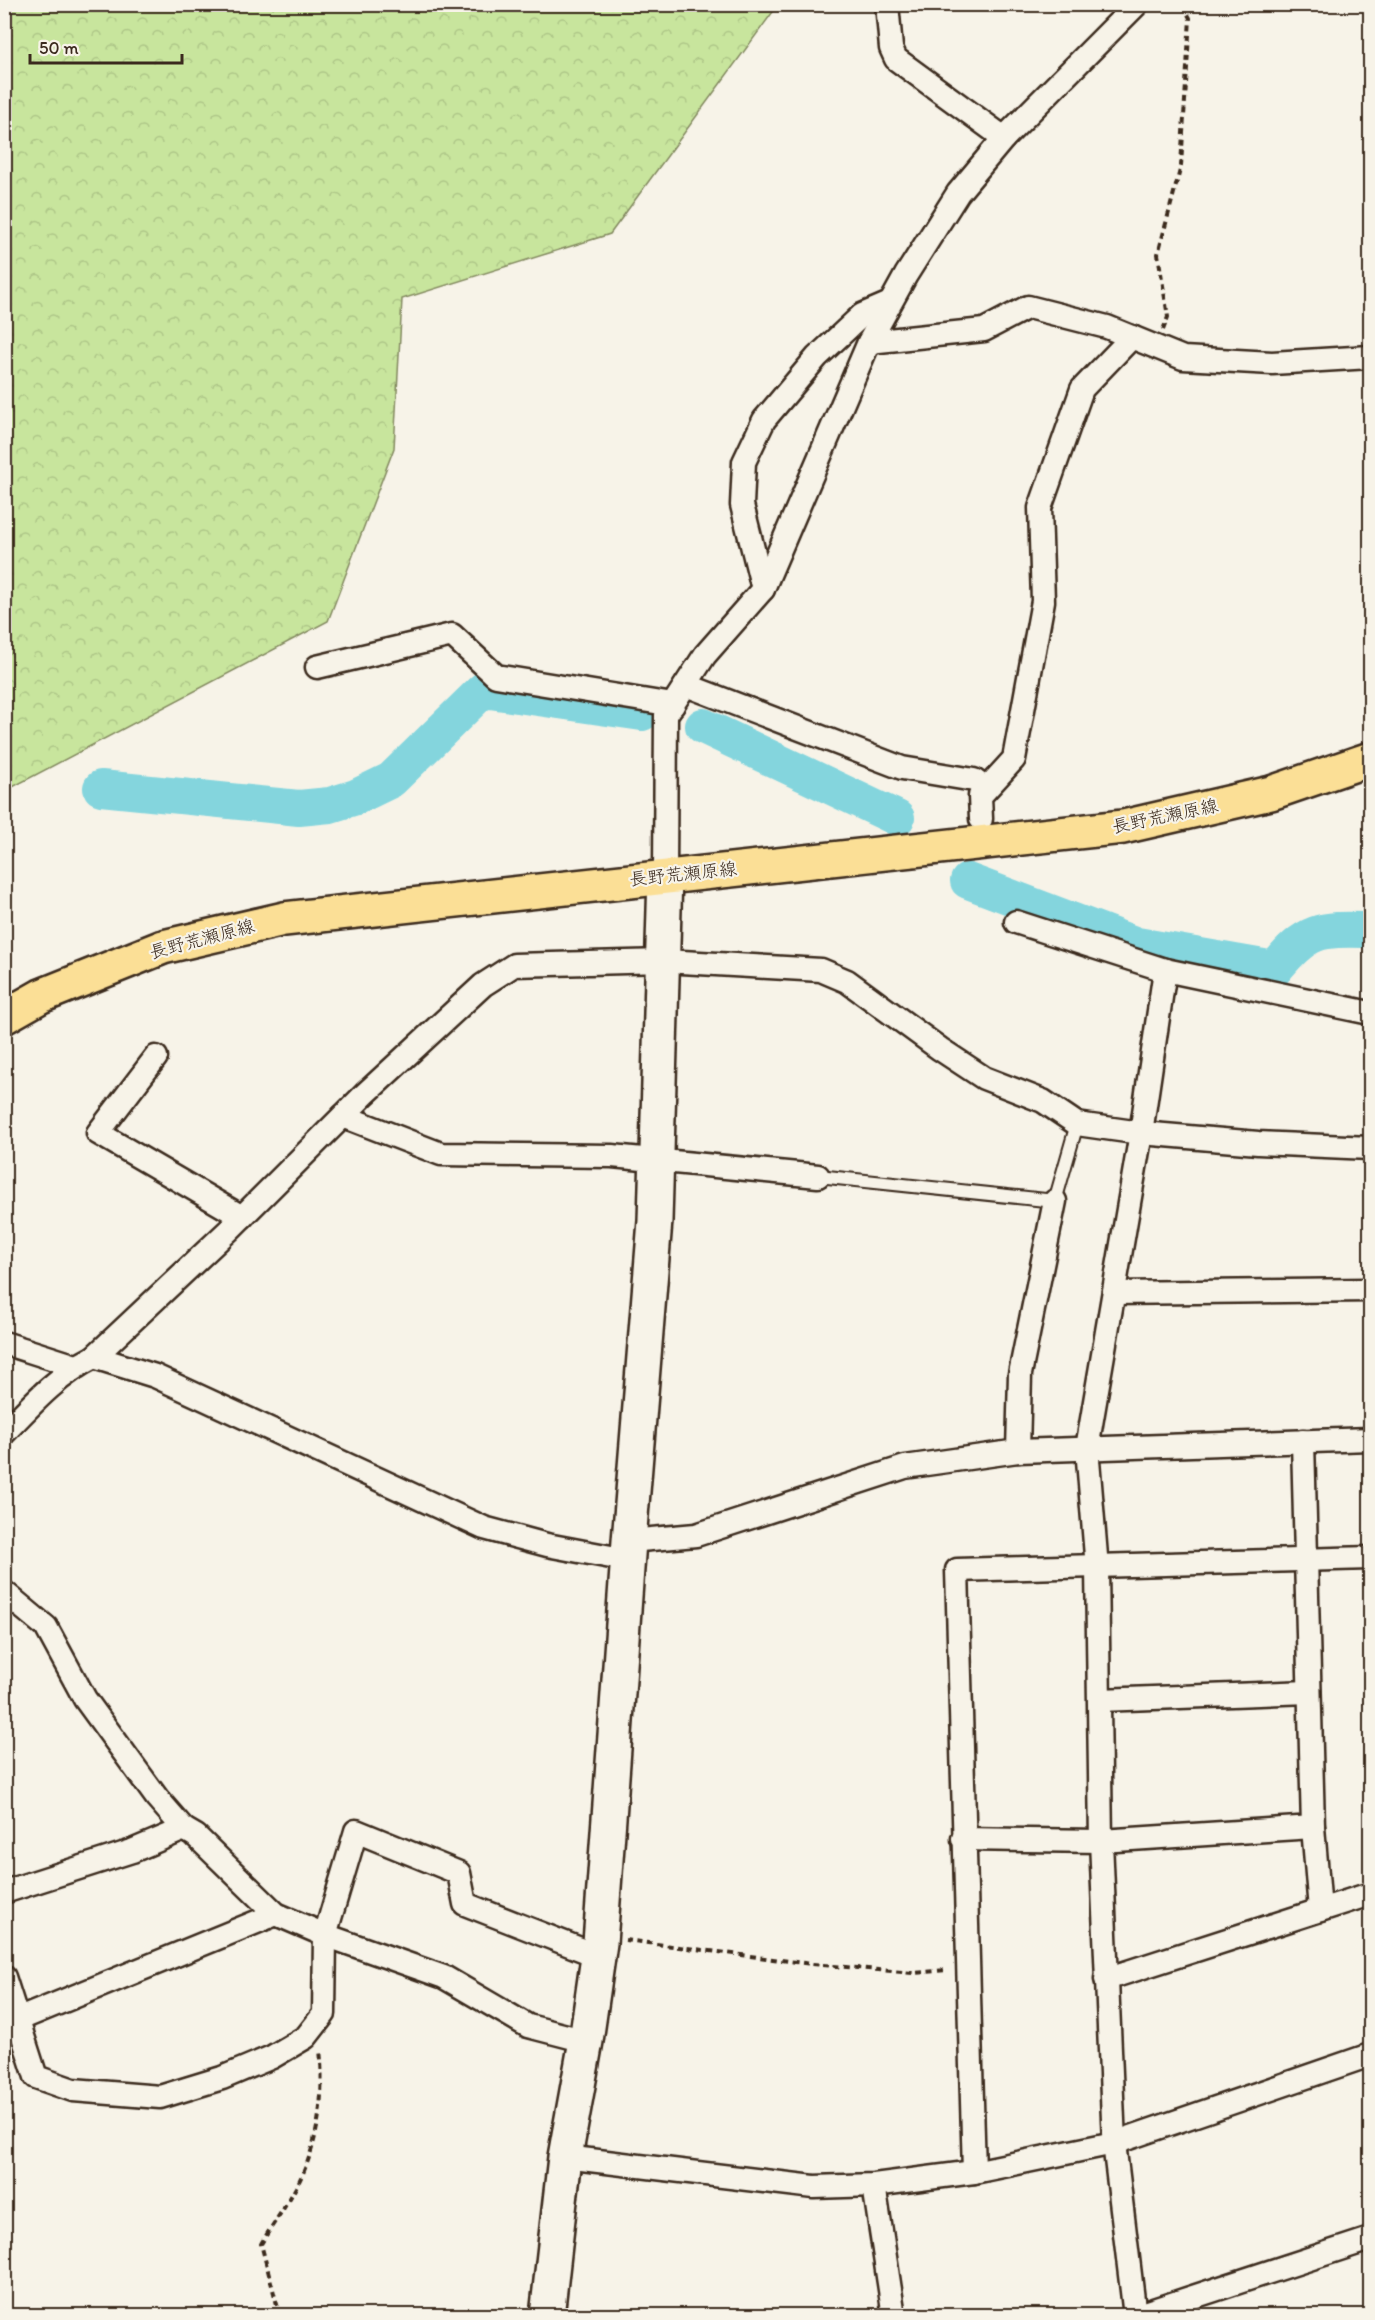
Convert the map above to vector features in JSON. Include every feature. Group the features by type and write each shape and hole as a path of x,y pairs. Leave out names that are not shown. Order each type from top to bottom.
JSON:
{"main road":[{"name":"長野荒瀬原線","path":"4,1017 41,996 163,947 284,919 665,875 1123,827 1271,793 1371,759"}],"street":[{"path":"887,4 891,48 896,59 1004,138"},
{"path":"547,2316 565,2157 586,2041 599,1946 655,1221 664,962 666,715 705,655 763,589 869,342 890,303 958,193 1004,138 1137,4"},
{"path":"763,589 742,505 744,462 764,420 817,357 862,315 890,303"},
{"path":"869,342 984,330 1028,307 1107,327 1183,358 1272,363 1371,357"},
{"path":"981,819 980,796 1014,759 1043,601 1040,508 1082,389 1132,337"},
{"path":"317,668 452,635 496,676 673,705"},
{"path":"686,685 902,768 974,780 986,789"},
{"path":"1016,922 1165,970 1371,1013"},
{"path":"4,1433 41,1395 85,1361 242,1217 343,1116 483,985 514,965 664,962 821,970 847,981 984,1078 1012,1091 1044,1101 1077,1124 1141,1133 1258,1143 1371,1148"},
{"path":"1165,970 1141,1133 1087,1448 1097,1568 1101,1841 1114,2143 1135,2316 1371,2239"},
{"path":"156,1057 98,1133 242,1217"},
{"path":"343,1116 441,1154 612,1156 818,1176"},
{"path":"1018,1451 1020,1374 1055,1201"},
{"path":"1114,1293 1371,1290"},
{"path":"4,1343 155,1376 484,1528 547,1545 628,1550 696,1535 905,1467 1018,1451 1371,1439"},
{"path":"1303,1441 1313,1827 1320,1910"},
{"path":"974,2172 957,1570 1097,1568 1371,1558"},
{"path":"4,1592 46,1627 85,1699 157,1798 184,1829 196,1836 276,1914 325,1935 444,1977 528,2026 586,2041"},
{"path":"1100,1700 1309,1692"},
{"path":"963,1839 1101,1841 1313,1827"},
{"path":"4,1892 132,1851 184,1829"},
{"path":"4,1977 36,2077 73,2090 160,2097 222,2078 272,2058 306,2037 324,2014 325,1935 356,1831 459,1874 465,1904 599,1946"},
{"path":"1106,1979 1371,1894"},
{"path":"17,2020 276,1914"},
{"path":"565,2157 814,2187 874,2185 974,2172 1114,2143 1371,2055"},
{"path":"874,2185 894,2316"}],"lane":[{"path":"818,1176 1055,1201 1077,1124"}],"path":[{"path":"1157,347 1167,317 1158,254 1181,166 1190,18 1182,4"},
{"path":"599,1946 913,1973 968,1968"},
{"path":"280,2316 261,2244 296,2187 313,2145 323,2078 317,2023"}],"green space":[{"path":"5,4 778,5 610,234 402,299 394,448 328,621 5,791"}],"waterway":[{"path":"101,788 299,808 330,805 356,797 391,780 483,690 642,713"},
{"path":"703,726 897,818"},
{"path":"968,881 1137,945 1275,969 1306,938 1327,931 1370,930"}]}
